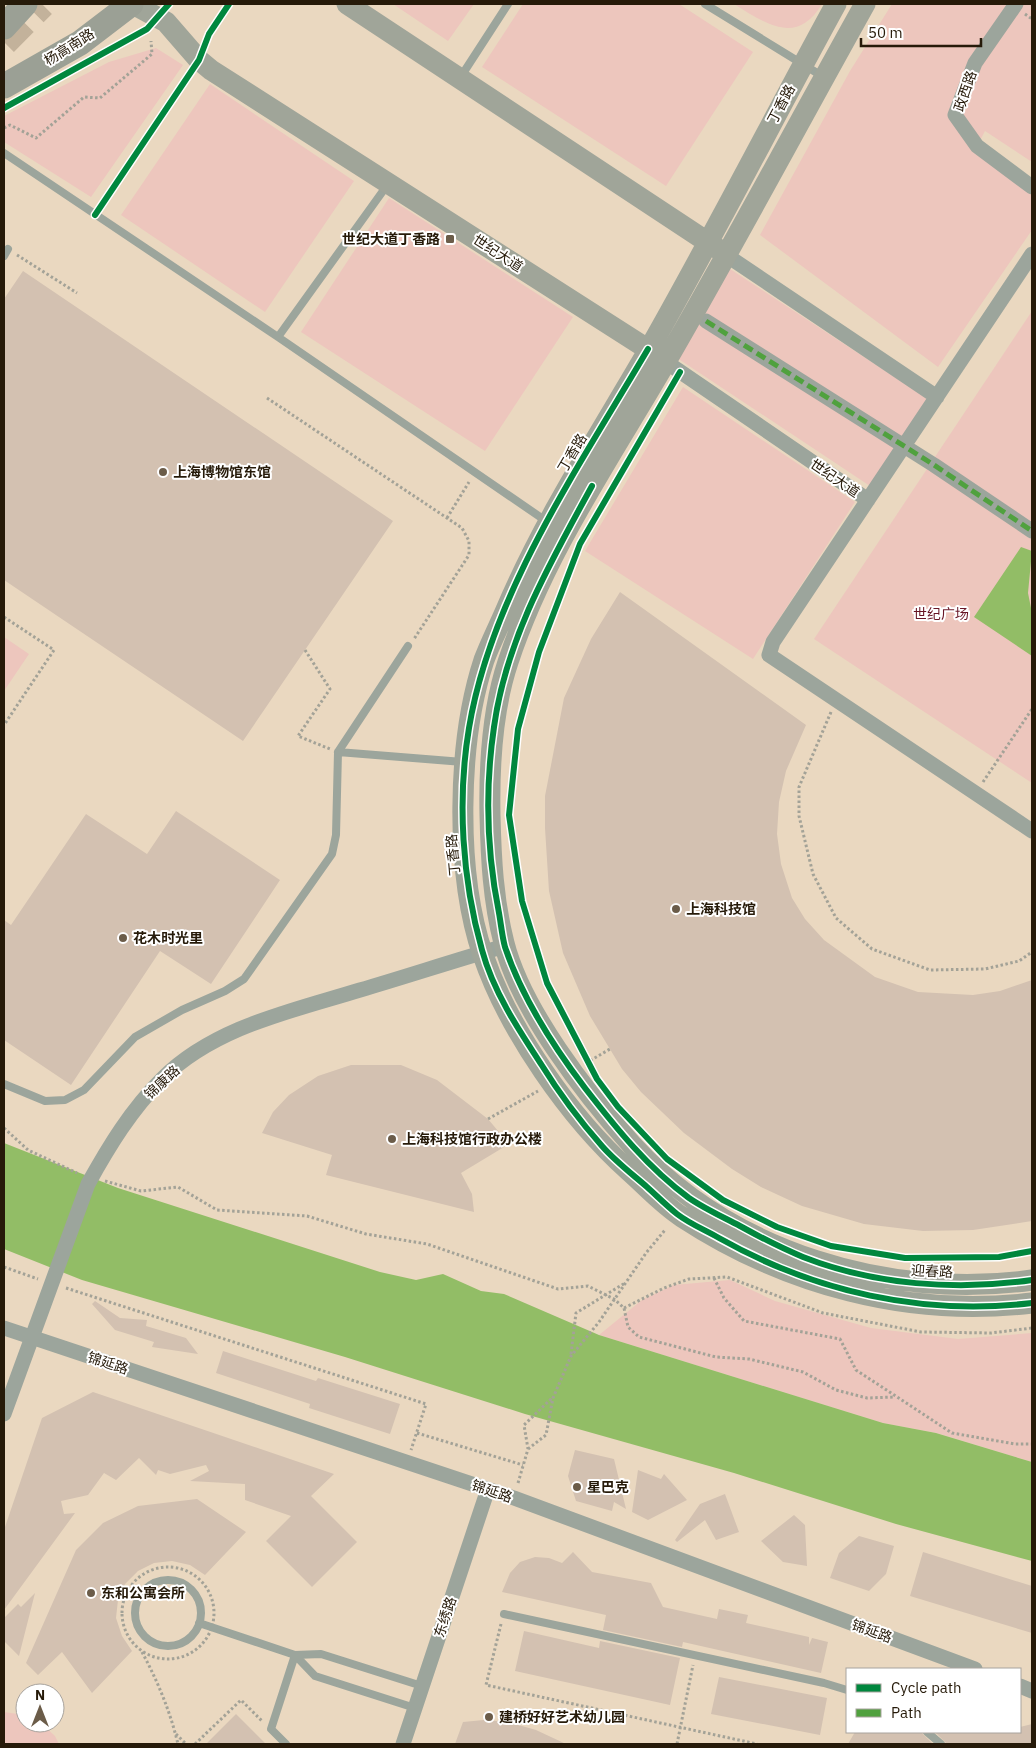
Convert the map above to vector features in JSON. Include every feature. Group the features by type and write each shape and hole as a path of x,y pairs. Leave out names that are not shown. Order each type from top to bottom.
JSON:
{"main road":[{"path":"4,27 25,4"},
{"name":"杨高南路","path":"4,86 80,43 132,4"}],"street":[{"name":"世纪大道","path":"132,4 166,22 199,60 211,70 648,349 868,500"},
{"path":"347,4 937,397"},
{"name":"丁香路","path":"803,1257 756,1235 690,1198 650,1164 613,1125 574,1073 543,1027 505,946 492,876 489,778 494,729 507,664 539,585 557,528 648,349 836,4"},
{"name":"丁香路","path":"865,4 666,362 557,528 519,578 484,660 469,728 465,763 463,820 467,871 482,953 500,997 522,1036 560,1095 604,1148 678,1215 781,1269 830,1287 888,1300 945,1307 1005,1306 1032,1303"},
{"name":"政西路","path":"1016,4 975,63 954,115 977,146 1032,187"},
{"name":"世纪大道","path":"1032,254 773,642 770,655 1032,831"},
{"path":"706,321 1032,530"},
{"name":"锦康路","path":"4,1414 30,1337 88,1184 107,1149 131,1112 163,1078 196,1052 233,1031 505,946"},
{"name":"迎春路","path":"803,1257 833,1266 905,1282 949,1285 1004,1284 1032,1280"},
{"name":"锦延路","path":"4,1328 488,1489 972,1668"},
{"name":"东绣路","path":"403,1744 488,1489"}],"lane":[{"path":"459,78 508,4"},
{"path":"706,4 802,66 824,78"},
{"path":"4,153 557,528"},
{"path":"278,337 389,183"},
{"path":"4,1084 45,1101 65,1100 84,1090 136,1037 182,1010 224,991 244,979 332,854 336,835 338,752 408,646"},
{"path":"338,752 465,763"},
{"path":"163,1580 184,1584 198,1599 201,1610 199,1623 189,1638 180,1644 159,1645 148,1640 140,1632 134,1611 137,1600 152,1583 163,1580"},
{"path":"504,1614 824,1683 846,1690"},
{"path":"199,1623 295,1655 321,1654 422,1686"},
{"path":"295,1655 315,1676 415,1708"},
{"path":"286,1744 271,1729 295,1655"},
{"path":"928,1733 941,1744"}],"path":[{"path":"4,128 10,125 36,138 84,97 100,98 152,54 151,41"},
{"path":"6,252 77,293"},
{"path":"267,398 462,528 470,541 469,556 408,646"},
{"path":"447,518 476,472"},
{"path":"4,617 54,650 4,725"},
{"path":"305,650 330,689 298,736 338,752"},
{"path":"836,700 799,787 799,816 813,874 836,918 872,949 930,970 985,969 1019,961 1032,952"},
{"path":"976,793 1032,709"},
{"path":"584,1054 593,1071"},
{"path":"4,1128 28,1150 82,1175"},
{"path":"98,1180 141,1191 178,1187 217,1210 307,1216 366,1234 427,1244 558,1289 588,1286 614,1299 624,1308 628,1327 639,1336 716,1357 749,1359 803,1372 836,1390 867,1398 894,1397"},
{"path":"528,1449 546,1435 553,1398 571,1356 599,1322 625,1283 665,1230"},
{"path":"4,1267 42,1280"},
{"path":"624,1308 664,1288 689,1279 727,1277 823,1313 921,1332 991,1333 1032,1328"},
{"path":"714,1278 724,1298 744,1321 840,1339 856,1370 894,1397 952,1433 1015,1444 1032,1444"},
{"path":"571,1356 576,1313 625,1283"},
{"path":"60,1286 426,1404 408,1463"},
{"path":"520,1476 528,1449 524,1425 553,1398"},
{"path":"417,1433 523,1465"},
{"path":"160,1567 176,1567 190,1572 202,1581 210,1593 214,1608 213,1622 208,1636 198,1648 186,1656 172,1659 156,1658 142,1652 130,1641 123,1627 121,1611 124,1596 134,1582 145,1572 160,1567"},
{"path":"130,1578 134,1582"},
{"path":"504,1614 486,1685 757,1744"},
{"path":"142,1652 160,1687 178,1744"},
{"path":"677,1744 695,1655"},
{"path":"195,1744 240,1700 271,1729"},
{"path":"175,1734 186,1744"}],"green space":[{"path":"393,4 474,4 448,41"},
{"path":"523,4 679,4 753,52 666,186 482,67"},
{"path":"734,4 822,4 812,17 802,25 792,28 769,24"},
{"path":"892,4 1032,4 1032,162 985,131 974,152 1032,195 1032,230 938,367 760,235 850,71"},
{"path":"156,48 183,65 91,197 4,142 4,116 109,62"},
{"path":"210,84 354,181 265,312 121,215"},
{"path":"389,198 573,317 485,451 301,332"},
{"path":"727,267 928,399 870,486 677,358"},
{"name":"世纪广场","path":"1032,311 1032,783 814,639"},
{"path":"683,387 855,502 753,659 585,551"},
{"path":"4,637 29,654 4,691"},
{"path":"730,1280 775,1301 871,1328 958,1339 1032,1333 1032,1462 937,1433 883,1423 599,1335 642,1300 674,1285"},
{"path":"4,1712 15,1714 15,1733 52,1733 59,1744 4,1744"}],"shaded area":[{"path":"1021,547 1032,551 1028,593 1032,613 1032,656 974,617"},
{"path":"4,1143 118,1188 380,1272 416,1280 443,1274 481,1291 504,1294 599,1335 883,1423 936,1433 1032,1462 1032,1561 896,1524 734,1473 525,1414 345,1357 82,1280 4,1249"}],"building":[{"name":"上海博物馆东馆","path":"23,271 393,521 243,741 4,580 4,299"},
{"name":"上海科技馆","path":"620,592 806,725 786,771 779,802 777,834 781,864 792,898 805,919 824,940 875,977 918,992 973,995 1000,991 1032,980 1032,1221 973,1230 923,1231 864,1224 802,1206 761,1187 732,1169 684,1133 641,1092 622,1069 590,1016 563,953 549,891 545,828 545,796 564,698 591,639"},
{"name":"花木时光里","path":"176,811 280,880 211,984 160,951 71,1085 4,1040 4,920 11,925 86,814 147,854"},
{"name":"上海科技馆行政办公楼","path":"351,1065 401,1065 437,1080 488,1119 509,1144 461,1173 472,1194 474,1212 326,1175 332,1155 262,1133 273,1112 289,1095 318,1076"},
{"path":"95,1301 120,1318 147,1320 146,1326 186,1338 198,1354 152,1347 154,1342 115,1330 92,1304"},
{"path":"223,1351 316,1381 318,1378 400,1404 390,1434 309,1408 310,1404 216,1373"},
{"path":"93,1392 334,1474 311,1496 357,1542 312,1587 266,1541 291,1516 245,1500 245,1484 190,1481 209,1471 206,1465 170,1474 158,1470 156,1475 139,1458 116,1480 104,1473 88,1495 61,1501 64,1514 75,1513 4,1610 4,1530 42,1418"},
{"path":"575,1450 614,1459 626,1509 614,1502 612,1511 576,1501 568,1476"},
{"path":"638,1470 661,1479 664,1474 687,1500 648,1520 632,1512"},
{"path":"725,1494 739,1532 716,1540 705,1520 677,1542 675,1540 700,1504"},
{"name":"东和公寓会所","path":"197,1499 246,1532 205,1575 190,1565 172,1561 154,1563 138,1571 125,1584 118,1600 116,1618 122,1636 132,1651 92,1693 62,1652 38,1675 26,1663 76,1550 103,1523 138,1506"},
{"path":"794,1515 805,1525 807,1566 783,1562 761,1541"},
{"path":"859,1536 894,1546 886,1574 869,1591 830,1578 839,1553"},
{"path":"573,1552 592,1572 651,1583 663,1607 717,1619 719,1609 748,1615 746,1623 809,1637 809,1645 812,1638 828,1642 821,1673 683,1642 682,1647 603,1630 606,1615 502,1592 510,1573 520,1562 535,1557 549,1558 562,1563"},
{"path":"923,1552 1032,1586 1032,1633 910,1596"},
{"path":"35,1593 19,1656 4,1641 4,1618 18,1604 21,1607"},
{"path":"524,1631 599,1648 600,1641 680,1658 670,1705 515,1671"},
{"path":"719,1677 827,1698 820,1735 711,1714"},
{"path":"236,1714 266,1744 206,1744"},
{"path":"484,1720 508,1722 536,1730 566,1744 455,1744 463,1722"},
{"path":"1032,1724 1032,1744 947,1744 936,1733 1021,1733 1021,1727"},
{"path":"854,1733 922,1733 933,1744 848,1744"}],"tunnel":[{"path":"4,42 42,4"}],"marked path":[{"path":"706,321 934,465 1032,531"}],"cycle path":[{"path":"4,108 147,29 169,4"},
{"path":"95,215 199,60 209,34 229,4"},
{"path":"648,349 541,532 517,580 480,678 465,755 463,783 464,839 466,868 475,923 482,950 499,995 555,1085 585,1126 618,1162 687,1221 755,1257 793,1273 831,1286 870,1296 950,1306 1032,1303"},
{"path":"680,372 580,544 539,652 518,729 509,815 522,901 547,983 597,1079 618,1107 667,1159 723,1200 777,1227 831,1246 905,1258 999,1257 1032,1251"},
{"path":"592,486 546,573 519,632 508,663 500,695 491,750 488,797 490,844 495,890 505,947 529,1003 561,1055 585,1088 646,1161 689,1198 708,1209 795,1254 858,1274 916,1283 945,1285 975,1285 1032,1280"}],"place":[{"name":"世纪大道丁香路","path":"450,239"},
{"name":"上海博物馆东馆","path":"163,472"},
{"name":"上海科技馆","path":"676,909"},
{"name":"花木时光里","path":"123,938"},
{"name":"上海科技馆行政办公楼","path":"392,1139"},
{"name":"星巴克","path":"577,1487"},
{"name":"东和公寓会所","path":"91,1593"},
{"name":"建桥好好艺术幼儿园","path":"489,1717"}]}
